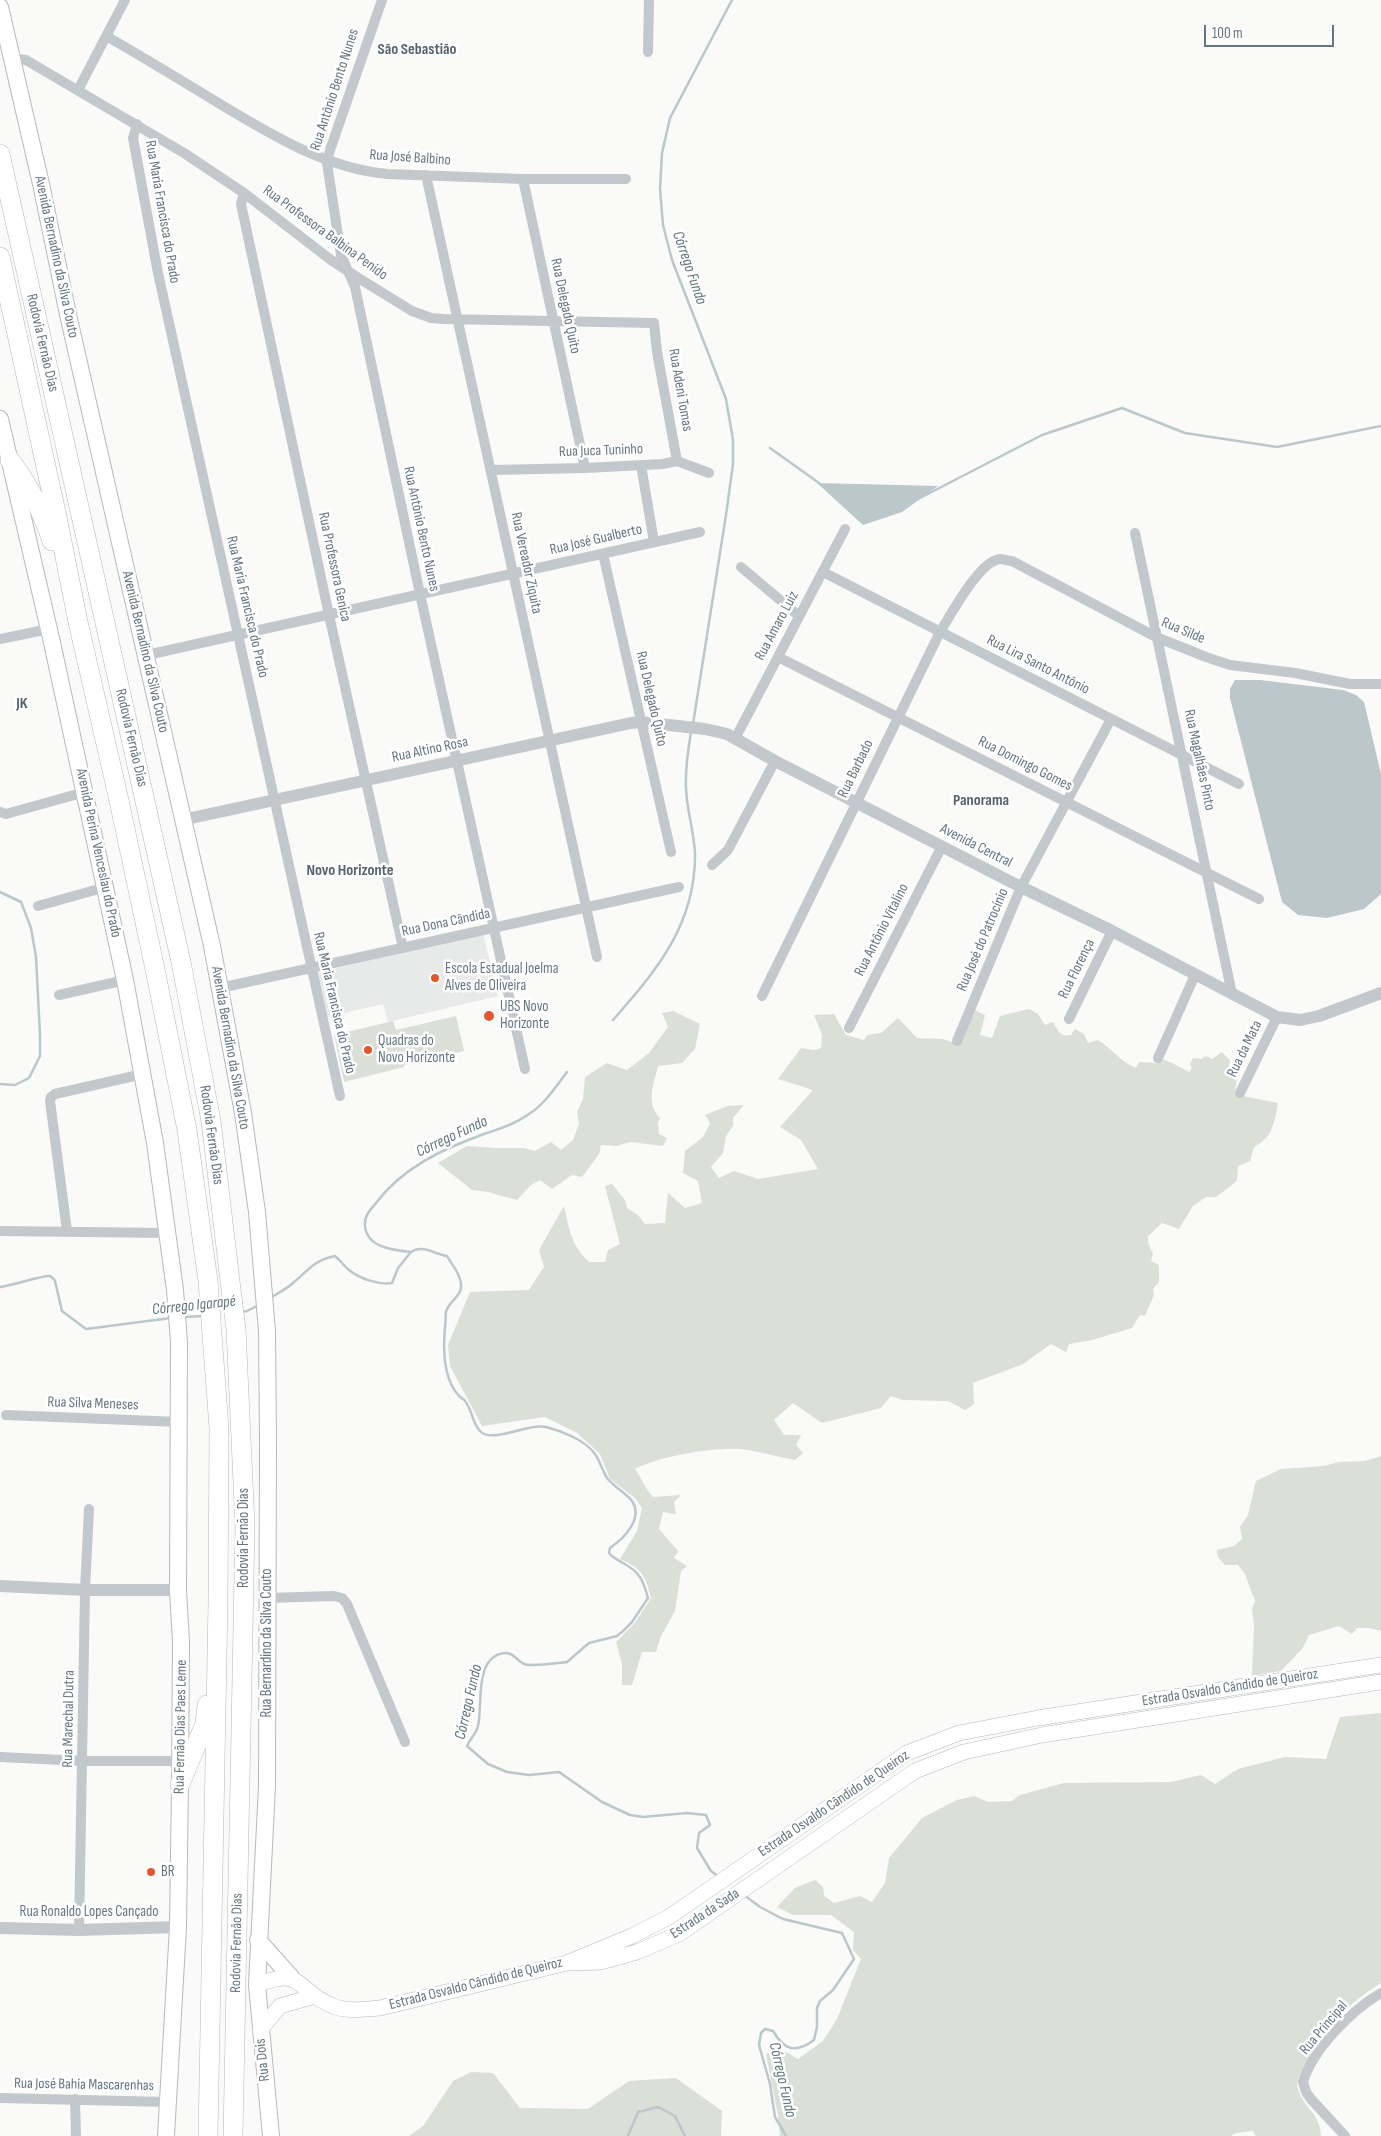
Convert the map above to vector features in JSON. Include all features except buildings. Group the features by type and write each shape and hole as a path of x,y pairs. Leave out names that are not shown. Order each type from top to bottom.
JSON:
{"highway":[{"name":"Rodovia Fernão Dias","path":"0,154 181,962 211,1121 236,1329 245,1526 233,2136"},
{"name":"Rodovia Fernão Dias","path":"0,257 155,969 187,1130 208,1281 219,1428 218,1602 208,2136"},
{"path":"5,462 29,485 46,521 78,622"},
{"path":"180,1784 205,1724 218,1602"}],"main road":[{"name":"Avenida Bernadino da Silva Couto","path":"0,8 220,988 243,1113 262,1262 265,1301"},
{"name":"Avenida Perina Venceslau do Prado","path":"0,419 5,462 50,630 126,980 155,1143 175,1290 177,1318"},
{"name":"Rua Bernardino da Silva Couto","path":"257,1985 267,1786 267,1331 265,1301"},
{"name":"Rua Fernão Dias Paes Leme","path":"166,2136 178,1927 182,1642 178,1590 179,1342 177,1318"},
{"name":"Estrada Osvaldo Cândido de Queiroz","path":"291,1977 315,1996 334,2007 358,2010 380,2008 567,1963 670,1918 907,1753 959,1733 1038,1718 1381,1665"},
{"name":"Estrada Osvaldo Cândido de Queiroz","path":"754,1881 915,1772 964,1752 1042,1735 1381,1682"},
{"name":"Estrada da Sada","path":"567,1963 601,1962 637,1952 679,1934 754,1881"},
{"path":"258,1940 291,1977"},
{"path":"257,1985 280,1977 291,1977"},
{"name":"Rua Dois","path":"257,1985 271,2136"},
{"path":"260,2030 280,2006 315,1996"}],"street":[{"path":"78,90 126,0"},
{"name":"Rua Antônio Bento Nunes","path":"382,0 327,159 341,255 355,287 420,594 525,1069"},
{"path":"648,52 649,0"},
{"name":"Rua José Balbino","path":"106,36 268,133 305,151 376,173 523,179 626,180"},
{"name":"Rua Professora Balbina Penido","path":"11,58 26,60 137,124 244,193 348,271 422,315 443,319 654,323"},
{"name":"Rua Maria Francisca do Prado","path":"137,124 133,138 158,274 340,1096"},
{"name":"Rua Vereador Ziquita","path":"426,175 597,957"},
{"name":"Rua Delegado Quito","path":"523,179 584,468"},
{"name":"Rua Professora Genica","path":"244,193 241,204 403,948"},
{"name":"Rua Adeni Tomas","path":"654,323 657,352 678,462"},
{"name":"Rua Juca Tuninho","path":"491,470 584,468 678,462 709,473"},
{"path":"641,465 654,542"},
{"name":"Rua Amaro Luiz","path":"736,737 845,528"},
{"name":"Rua José Gualberto","path":"146,655 700,532"},
{"name":"Rua Magalhães Pinto","path":"1135,533 1232,994"},
{"name":"Rua Delegado Quito","path":"603,554 671,852"},
{"name":"Rua Silde","path":"990,564 1000,559 1012,562 1156,637 1230,665 1350,684 1381,684"},
{"name":"Rua Barbado","path":"762,996 940,632 967,590 990,564"},
{"path":"741,566 799,616"},
{"name":"Rua Lira Santo Antônio","path":"823,572 1239,784"},
{"path":"0,639 50,630"},
{"name":"Rua Domingo Gomes","path":"778,657 1258,899"},
{"name":"Rua José do Patrocínio","path":"957,1041 1021,887 1111,719"},
{"name":"Rua Altino Rosa","path":"182,820 641,722 705,729"},
{"name":"Avenida Central","path":"705,729 736,737 775,760 1021,887 1112,931 1277,1018"},
{"path":"712,865 728,850 775,760"},
{"path":"0,812 6,814 85,792"},
{"name":"Rua Antônio Vitalino","path":"849,1028 942,846"},
{"path":"38,906 106,887"},
{"name":"Rua Dona Cândida","path":"220,988 679,887"},
{"name":"Rua Florença","path":"1069,1019 1112,931"},
{"path":"1158,1058 1195,975"},
{"path":"59,995 126,980"},
{"path":"1277,1018 1300,1020 1319,1016 1381,993"},
{"name":"Rua da Mata","path":"1240,1093 1277,1018"},
{"path":"68,1231 50,1101 55,1094 143,1074"},
{"path":"0,1231 166,1233"},
{"name":"Rua Silva Meneses","path":"6,1415 179,1422"},
{"name":"Rua Marechal Dutra","path":"79,1930 85,1590 89,1509"},
{"path":"0,1586 85,1590 178,1590"},
{"path":"267,1598 334,1596 342,1598 347,1604 405,1742"},
{"path":"0,1756 83,1761 179,1761"},
{"name":"Rua Ronaldo Lopes Cançado","path":"0,1928 79,1930 178,1927"},
{"name":"Rua Principal","path":"1345,2136 1310,2099 1303,2082 1317,2056 1335,2033 1355,2012 1381,1993"},
{"name":"Rua José Bahia Mascarenhas","path":"0,2098 167,2102"},
{"path":"75,2099 76,2136"}],"shaded area":[{"path":"817,483 938,486 902,512 863,525"},
{"path":"1235,680 1260,680 1343,690 1356,695 1364,702 1381,774 1381,894 1364,909 1327,918 1298,915 1282,902 1230,698 1230,689"},
{"name":"Escola Estadual Joelma Alves de Oliveira","path":"483,933 498,996 388,1022 383,1004 328,1017 317,973"},
{"path":"1029,1009 1038,1014 1045,1025 1053,1022 1058,1031 1064,1035 1071,1035 1075,1029 1084,1034 1088,1043 1098,1040 1136,1068 1139,1062 1157,1063 1162,1059 1189,1072 1192,1068 1190,1064 1193,1058 1201,1059 1206,1056 1212,1059 1222,1052 1230,1060 1227,1074 1237,1078 1235,1092 1243,1096 1278,1103 1272,1129 1265,1139 1254,1147 1250,1161 1238,1166 1237,1181 1216,1197 1206,1197 1193,1206 1179,1229 1162,1223 1148,1236 1148,1243 1153,1254 1151,1261 1159,1265 1159,1282 1153,1289 1154,1295 1145,1316 1140,1315 1132,1328 1092,1340 1069,1344 1066,1352 1051,1344 1023,1364 973,1383 974,1404 965,1410 948,1401 903,1400 891,1396 881,1408 822,1423 793,1403 774,1420 784,1435 801,1435 796,1445 803,1453 795,1460 741,1449 716,1449 672,1456 635,1469 653,1497 681,1495 674,1502 676,1514 663,1512 659,1529 678,1551 674,1558 687,1566 681,1571 675,1611 661,1636 656,1652 642,1652 632,1685 622,1685 622,1664 616,1642 634,1624 651,1598 642,1573 620,1559 637,1531 642,1508 635,1498 610,1479 600,1454 577,1433 545,1417 482,1426 450,1366 448,1345 470,1292 529,1290 544,1267 539,1250 564,1206 574,1243 578,1249 589,1262 605,1262 608,1250 620,1244 605,1186 612,1184 625,1200 627,1208 638,1215 645,1224 665,1223 668,1193 685,1208 702,1203 698,1181 683,1173 685,1151 703,1137 710,1123 705,1115 727,1106 744,1105 733,1118 733,1126 726,1136 723,1153 711,1167 719,1178 734,1171 758,1179 818,1169 801,1140 780,1127 813,1090 778,1079 801,1048 814,1050 821,1048 822,1035 814,1015 834,1014 846,1035 864,1040 867,1035 881,1033 898,1018 917,1038 943,1039 959,1044 974,1010 985,1015 980,1035 992,1038 1000,1016"},
{"path":"673,1011 700,1024 695,1049 682,1063 658,1066 652,1100 655,1112 660,1118 658,1123 659,1134 667,1138 663,1146 631,1142 616,1146 601,1145 599,1154 582,1177 572,1175 552,1189 540,1180 531,1185 517,1200 488,1192 472,1190 438,1163 467,1146 524,1148 535,1151 551,1142 561,1150 573,1140 579,1124 577,1112 583,1099 585,1077 607,1063 627,1070 649,1053 668,1027 662,1013"},
{"path":"456,1016 464,1051 344,1082 334,1035 393,1021 396,1030"},
{"path":"1381,1456 1381,1631 1357,1628 1352,1634 1339,1626 1309,1635 1302,1649 1281,1671 1252,1676 1254,1624 1252,1609 1255,1601 1245,1574 1238,1565 1225,1565 1218,1557 1217,1550 1234,1546 1242,1539 1240,1527 1248,1515 1256,1481 1281,1469 1365,1461"},
{"path":"1381,1713 1381,1983 1358,1999 1338,2018 1320,2040 1299,2076 1297,2086 1300,2095 1318,2121 1321,2136 1256,2136 1253,2131 1236,2133 1231,2136 780,2136 778,2115 766,2054 779,2048 798,2059 823,2041 837,2019 861,1959 853,1950 854,1932 831,1915 793,1915 777,1907 795,1888 815,1880 823,1887 824,1896 834,1903 860,1896 872,1902 885,1883 889,1858 922,1818 957,1800 974,1796 988,1802 1012,1801 1020,1795 1064,1783 1171,1782 1201,1775 1215,1784 1238,1769 1285,1757 1326,1759 1340,1717"},
{"path":"471,2072 493,2073 520,2108 588,2109 629,2081 676,2078 722,2111 721,2136 409,2136 423,2126 453,2081"}],"waterway":[{"name":"Córrego Fundo","path":"693,724 726,515 733,464 733,440 726,399 672,260 663,225 660,189 662,153 670,118 732,0"},
{"path":"918,499 1042,435 1122,408 1185,433 1277,447 1381,426"},
{"path":"770,448 819,483"},
{"path":"613,1020 659,964 681,924 689,902 694,879 695,853 686,789 686,768 691,732"},
{"name":"Córrego Igarapé","path":"0,892 21,902 31,928 36,957 40,1035 40,1056 29,1078 15,1085 0,1084"},
{"name":"Córrego Fundo","path":"567,1072 545,1100 524,1118 454,1146 411,1169 398,1179 372,1208 366,1216 365,1226 371,1239 382,1246 411,1252 424,1249 447,1256 456,1271 461,1287 459,1294 449,1305 446,1312 445,1363 454,1389 467,1404 480,1431 493,1435 529,1428 546,1427 573,1437 591,1449 607,1478 632,1501 635,1508 634,1521 630,1528 610,1548 609,1553 637,1573 644,1586 648,1598 632,1622 617,1636 589,1643 567,1662 528,1665 508,1653 495,1656 488,1663 484,1672 481,1683 478,1726 467,1746 488,1764 507,1772 529,1775 559,1772 602,1802 630,1815 643,1817 687,1813 706,1815 710,1825 699,1833 697,1848 711,1871 719,1877"},
{"name":"Córrego Igarapé","path":"270,1298 288,1287 317,1263 335,1256 349,1270 359,1276 370,1281 392,1283 398,1268 411,1252"},
{"name":"Córrego Igarapé","path":"0,1287 51,1276 55,1281 62,1311 86,1329 171,1318"},
{"name":"Córrego Igarapé","path":"241,1312 259,1305"},
{"name":"Córrego Igarapé","path":"184,1317 203,1316"},
{"name":"Córrego Fundo","path":"744,1895 760,1907 783,1919 842,1933 854,1959 833,1990 820,2001 817,2008 817,2027 814,2040 801,2047 790,2048 781,2042 773,2031 765,2029 761,2033 759,2045 770,2084 775,2117 786,2136"},
{"name":"Córrego Fundo","path":"628,2136 638,2112 658,2107 675,2116 685,2136"}],"place":[{"name":"Escola Estadual Joelma Alves de Oliveira","path":"435,978"},
{"name":"UBS Novo Horizonte","path":"489,1016"},
{"name":"Quadras do Novo Horizonte","path":"368,1050"},
{"name":"BR","path":"151,1872"}],"district":[{"name":"São Sebastião","path":"417,50"},
{"name":"JK","path":"22,704"},
{"name":"Panorama","path":"981,801"},
{"name":"Novo Horizonte","path":"350,871"}]}
